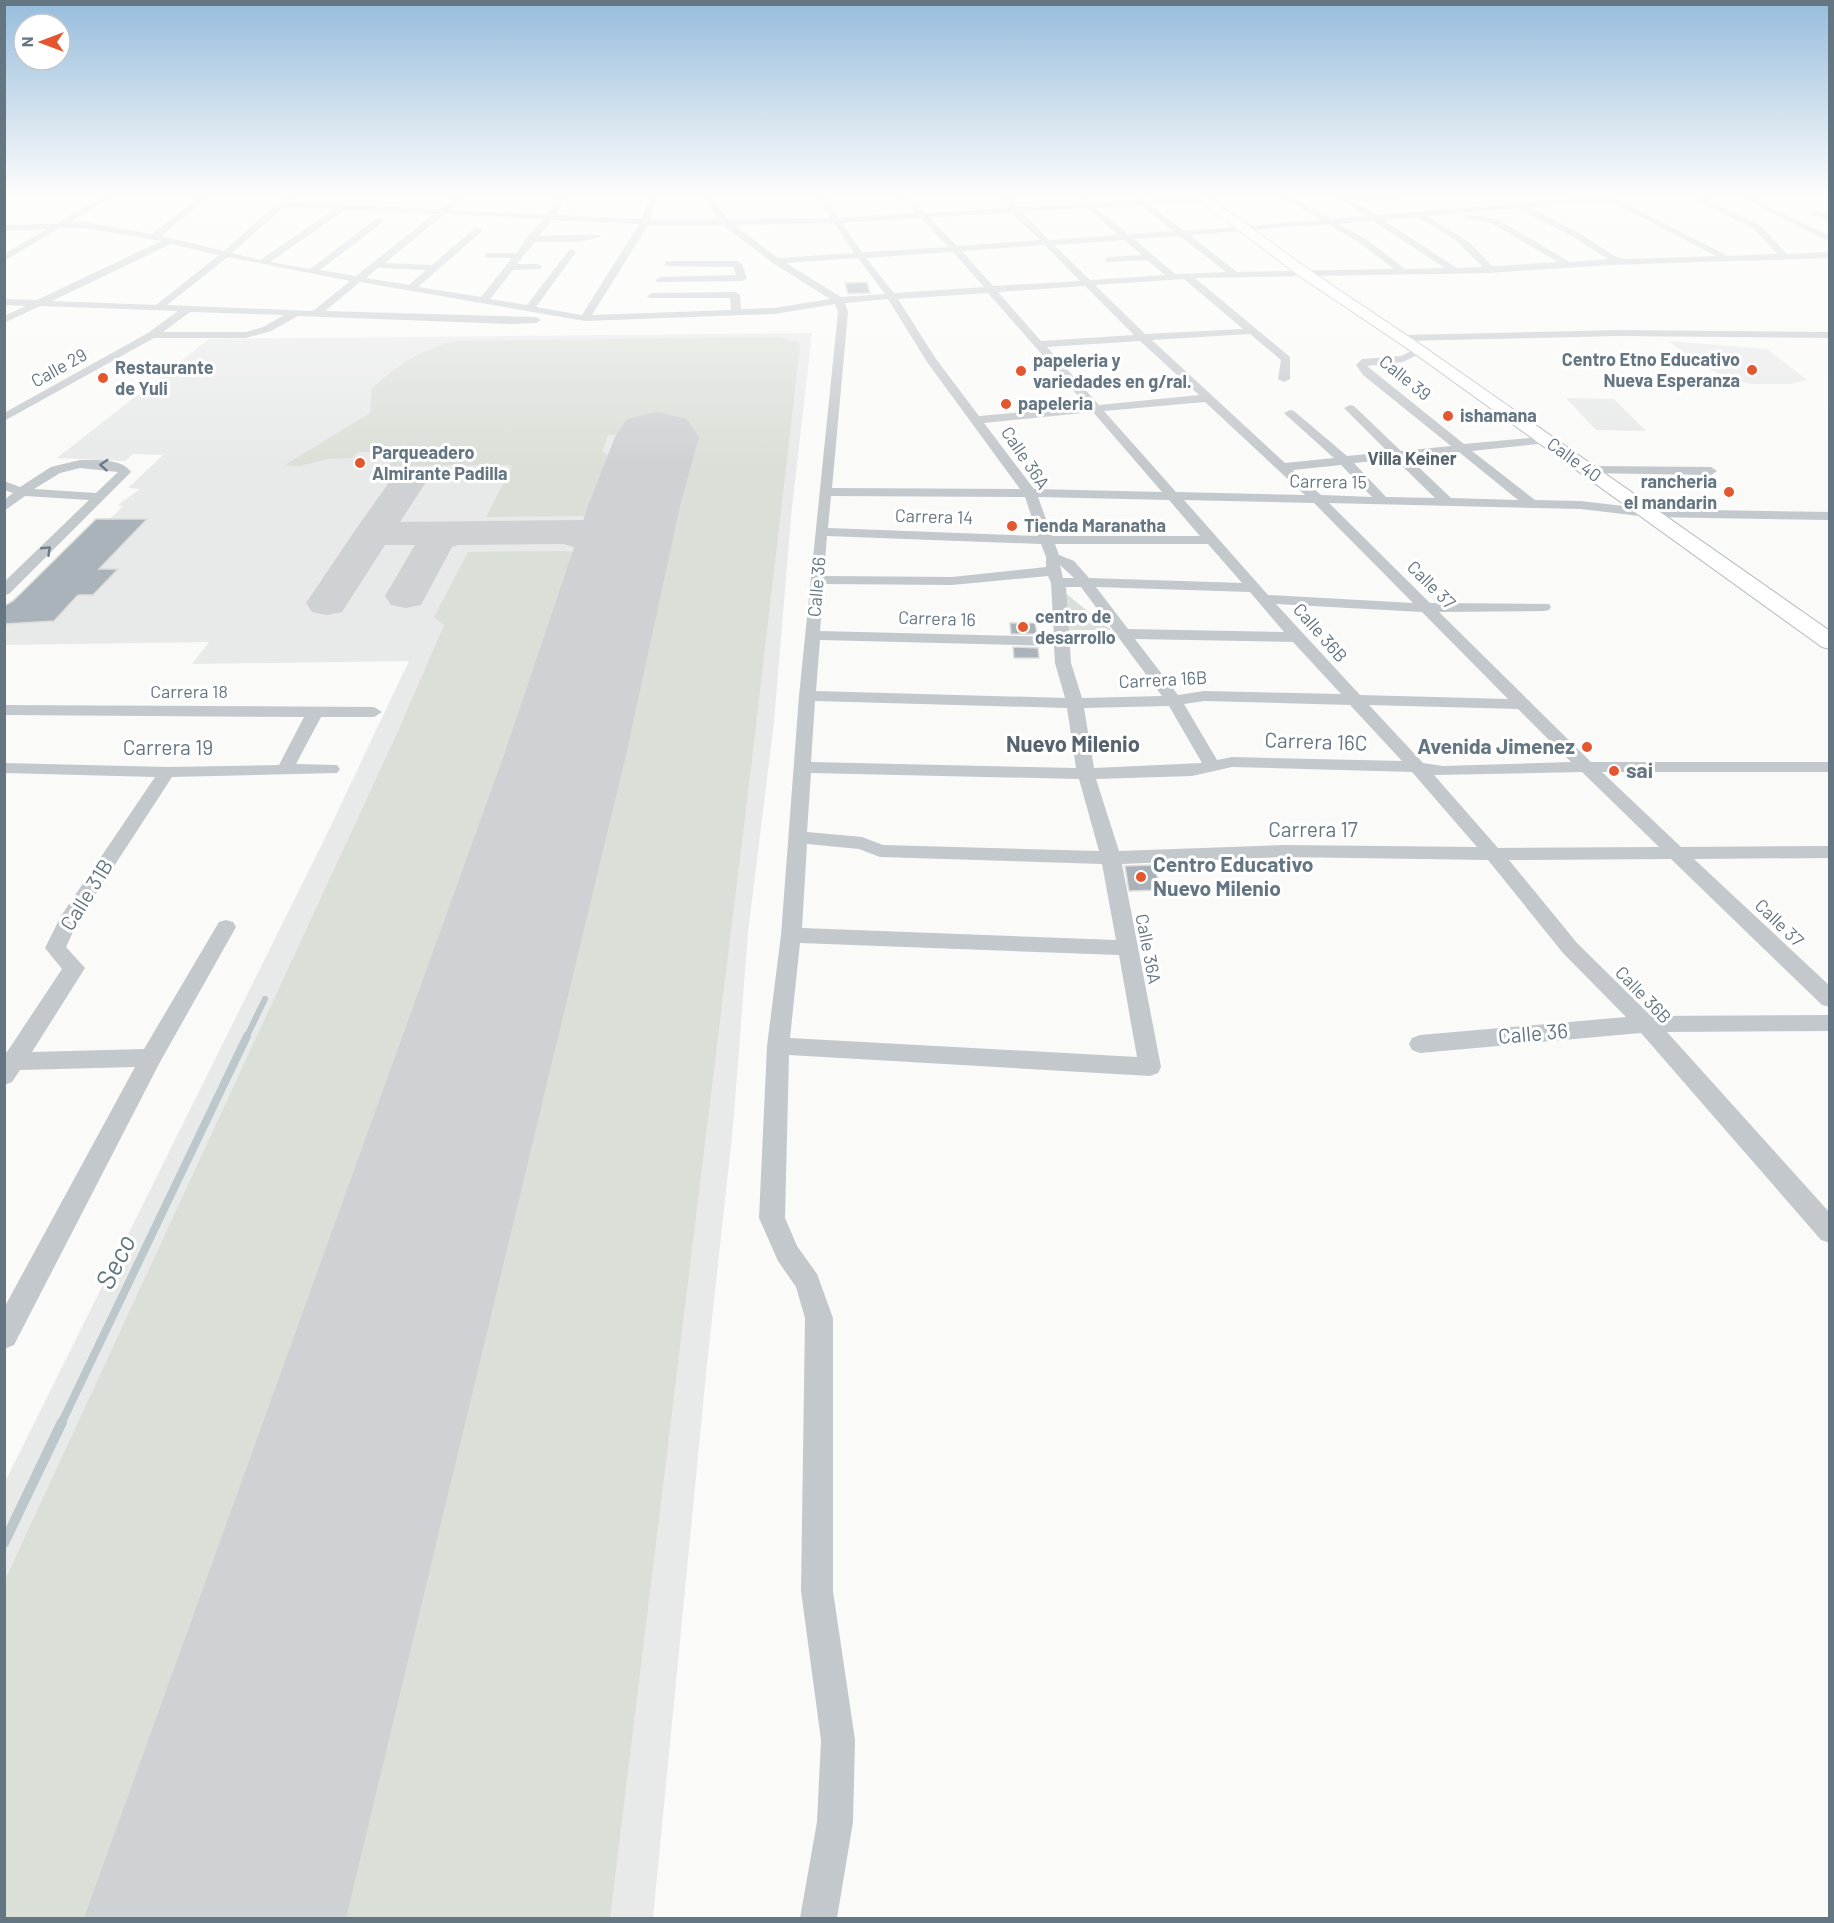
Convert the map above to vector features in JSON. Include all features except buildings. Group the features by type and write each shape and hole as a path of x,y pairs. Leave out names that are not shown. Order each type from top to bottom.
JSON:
{"street":[{"path":"4,320 77,286"},
{"path":"159,307 186,286"},
{"path":"315,314 351,286"},
{"path":"391,286 585,318"},
{"path":"410,289 414,286"},
{"path":"483,301 495,286"},
{"path":"528,310 546,286"},
{"path":"585,318 605,286"},
{"path":"645,315 657,286"},
{"path":"816,286 839,300"},
{"name":"Calle 36A","path":"778,1046 1150,1067 1111,858 1086,774 1075,704 1063,663 1055,571 1030,493 931,360 883,286"},
{"name":"Calle 36B","path":"988,286 1297,637 1417,767 1493,854 1570,948 1646,1023 1830,1232"},
{"path":"4,302 511,321 774,311 839,300 1027,286"},
{"name":"Calle 37","path":"1091,286 1141,336 1318,500 1586,767 1830,999"},
{"path":"1198,286 1286,359 1284,379"},
{"name":"Calle 40","path":"1324,286 1547,440 1830,642"},
{"path":"652,296 735,295 736,312"},
{"name":"Calle 36","path":"818,1918 835,1822 838,1740 817,1592 819,1318 808,1282 787,1253 772,1218 778,1046 791,936 807,696 843,312 839,300"},
{"name":"Calle 29","path":"4,418 152,335 189,308"},
{"path":"152,335 246,335 267,329 295,313"},
{"path":"1038,344 1252,331"},
{"path":"1402,338 1619,333 1830,335"},
{"name":"Calle 39","path":"1419,350 1403,359 1366,361 1360,364 1367,373 1532,504"},
{"path":"975,420 1208,398"},
{"path":"1350,408 1448,503"},
{"path":"1290,413 1344,460 1384,501"},
{"path":"1283,467 1397,453 1547,440"},
{"path":"4,591 123,476 123,469 114,466 77,464 46,473 15,474"},
{"path":"1588,470 1711,471"},
{"path":"4,507 46,473"},
{"path":"4,485 22,492 100,497"},
{"name":"Carrera 15","path":"825,492 1030,493 1581,505 1648,513 1830,516"},
{"name":"Carrera 14","path":"821,532 1046,540 1212,540"},
{"path":"1055,571 1068,564 1085,582 1174,701 1212,766"},
{"path":"1055,571 1085,582 1427,608 1544,607"},
{"name":"Carrera 16","path":"818,580 952,581 1055,571"},
{"path":"1124,634 1297,637"},
{"name":"Carrera 16","path":"813,635 1061,642"},
{"name":"Carrera 16B","path":"807,696 1075,704 1174,701 1204,696 1523,704"},
{"name":"Carrera 18","path":"4,710 374,712"},
{"path":"285,769 315,712"},
{"name":"Carrera 16C","path":"802,767 1086,774 1192,771 1232,762 1417,767 1443,771 1586,767 1830,766"},
{"name":"Carrera 19","path":"4,768 167,772 331,769"},
{"name":"Calle 31B","path":"8,1066 74,968 55,948 68,921 167,772"},
{"name":"Carrera 17","path":"798,837 862,843 880,851 1111,858 1284,851 1493,854 1830,852"},
{"path":"4,1336 16,1295 226,927"},
{"path":"791,936 1129,948"},
{"name":"Calle 36","path":"1420,1044 1646,1023 1830,1023"},
{"path":"8,1066 151,1058"}],"shaded area":[{"path":"812,333 792,507 774,722 748,932 733,1127 707,1364 653,1918 5,1918 4,1484 324,840 409,661 192,664 209,642 5,645 5,606 110,519 123,506 118,505 140,489 128,488 163,455 133,454 125,461 57,458 209,339"},
{"path":"779,337 799,342 800,347 752,760 610,1918 296,1918 683,434 608,435 602,451 617,463 601,509 582,516 486,517 512,467 509,465 389,466 398,452 358,452 352,458 327,459 300,466 285,465 370,413 372,388 391,372 412,358 445,344 457,341"},
{"name":"Centro Etno Educativo Nueva Esperanza","path":"1669,341 1767,349 1807,380 1791,384 1750,384 1725,377 1696,362"},
{"path":"1566,398 1614,399 1646,431 1596,430"},
{"path":"565,551 579,554 585,561 123,1918 5,1918 5,1580 400,727 444,625 434,617 468,552"},
{"path":"1064,592 1111,630 1067,630"}],"waterway":[{"name":"Seco","path":"246,1038 265,999"},
{"name":"Seco","path":"61,1424 247,1036"},
{"name":"Seco","path":"4,1543 62,1422"}],"taxiway":[{"path":"373,534 408,482"},
{"path":"565,533 594,530 612,525 634,506"},
{"path":"373,534 565,533"},
{"path":"565,533 603,543 611,547 620,558"},
{"path":"327,603 373,534"},
{"path":"406,596 437,540 451,534"}],"runway":[{"path":"215,1918 565,755 634,506 657,437"}],"place":[{"name":"Centro Etno Educativo Nueva Esperanza","path":"1752,370"},
{"name":"papeleria y variedades en g/ral.","path":"1021,371"},
{"name":"Restaurante de Yuli","path":"103,378"},
{"name":"papeleria","path":"1006,404"},
{"name":"ishamana","path":"1448,416"},
{"name":"Parqueadero Almirante Padilla","path":"360,463"},
{"name":"rancheria el mandarin","path":"1729,492"},
{"name":"Tienda Maranatha","path":"1012,526"},
{"name":"centro de desarrollo","path":"1023,627"},
{"name":"Avenida Jimenez","path":"1587,747"},
{"name":"sai","path":"1614,771"},
{"name":"Centro Educativo Nuevo Milenio","path":"1141,877"}],"district":[{"name":"Villa Keiner","path":"1412,459"},
{"name":"Nuevo Milenio","path":"1073,744"}]}
